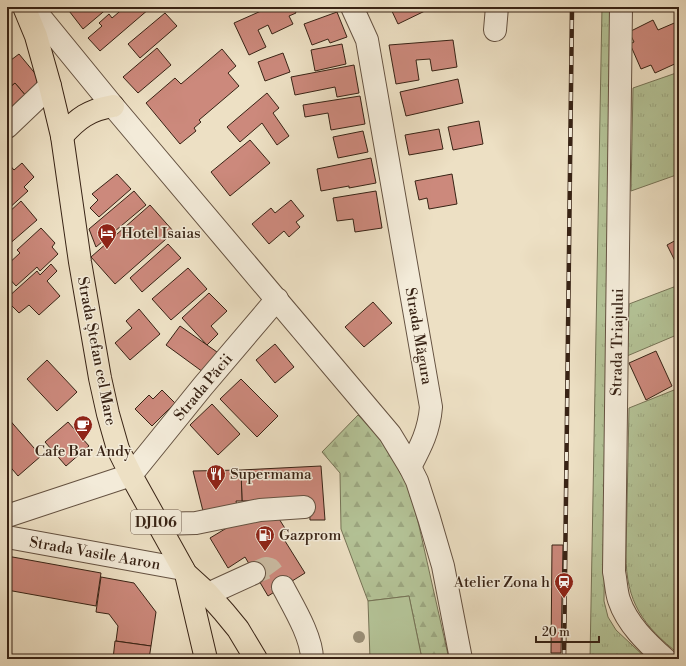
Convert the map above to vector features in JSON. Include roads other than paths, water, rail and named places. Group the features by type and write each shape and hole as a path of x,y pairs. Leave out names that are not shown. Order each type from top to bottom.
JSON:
{"main road":[{"name":"Strada Ștefan cel Mare","path":"24,7 36,36 62,136 80,262 100,378 118,449 157,524 184,571 208,594 238,629 256,659"},
{"path":"62,136 73,123 84,114 101,108 113,106"},
{"name":"DJ106","path":"184,571 206,659"}],"street":[{"path":"32,7 113,106 390,434 410,467 419,489 443,566 461,659"},
{"name":"Strada Măgura","path":"352,7 367,40 431,407 430,424 423,443 410,467"},
{"path":"495,30 497,7"},
{"name":"Strada Triajului","path":"621,7 614,572 619,600 628,618 642,637 665,659"},
{"path":"7,127 50,86"},
{"name":"Strada Păcii","path":"131,475 203,386 277,299"},
{"path":"7,516 131,475"},
{"path":"157,524 196,523 260,510 304,507"},
{"name":"Strada Vasile Aaron","path":"7,537 184,571"},
{"path":"208,594 254,573"},
{"path":"283,587 303,627 312,654 312,659"}],"tunnel":[{"path":"254,573 266,568 270,569 283,587"}],"railway":[{"path":"564,659 572,7"}],"place":[{"name":"Hotel Isaias","path":"107,250"},
{"name":"Cafe Bar Andy","path":"83,442"},
{"name":"Supermama","path":"216,491"},
{"name":"Gazprom","path":"265,552"},
{"name":"Atelier Zona h","path":"564,599"}]}
